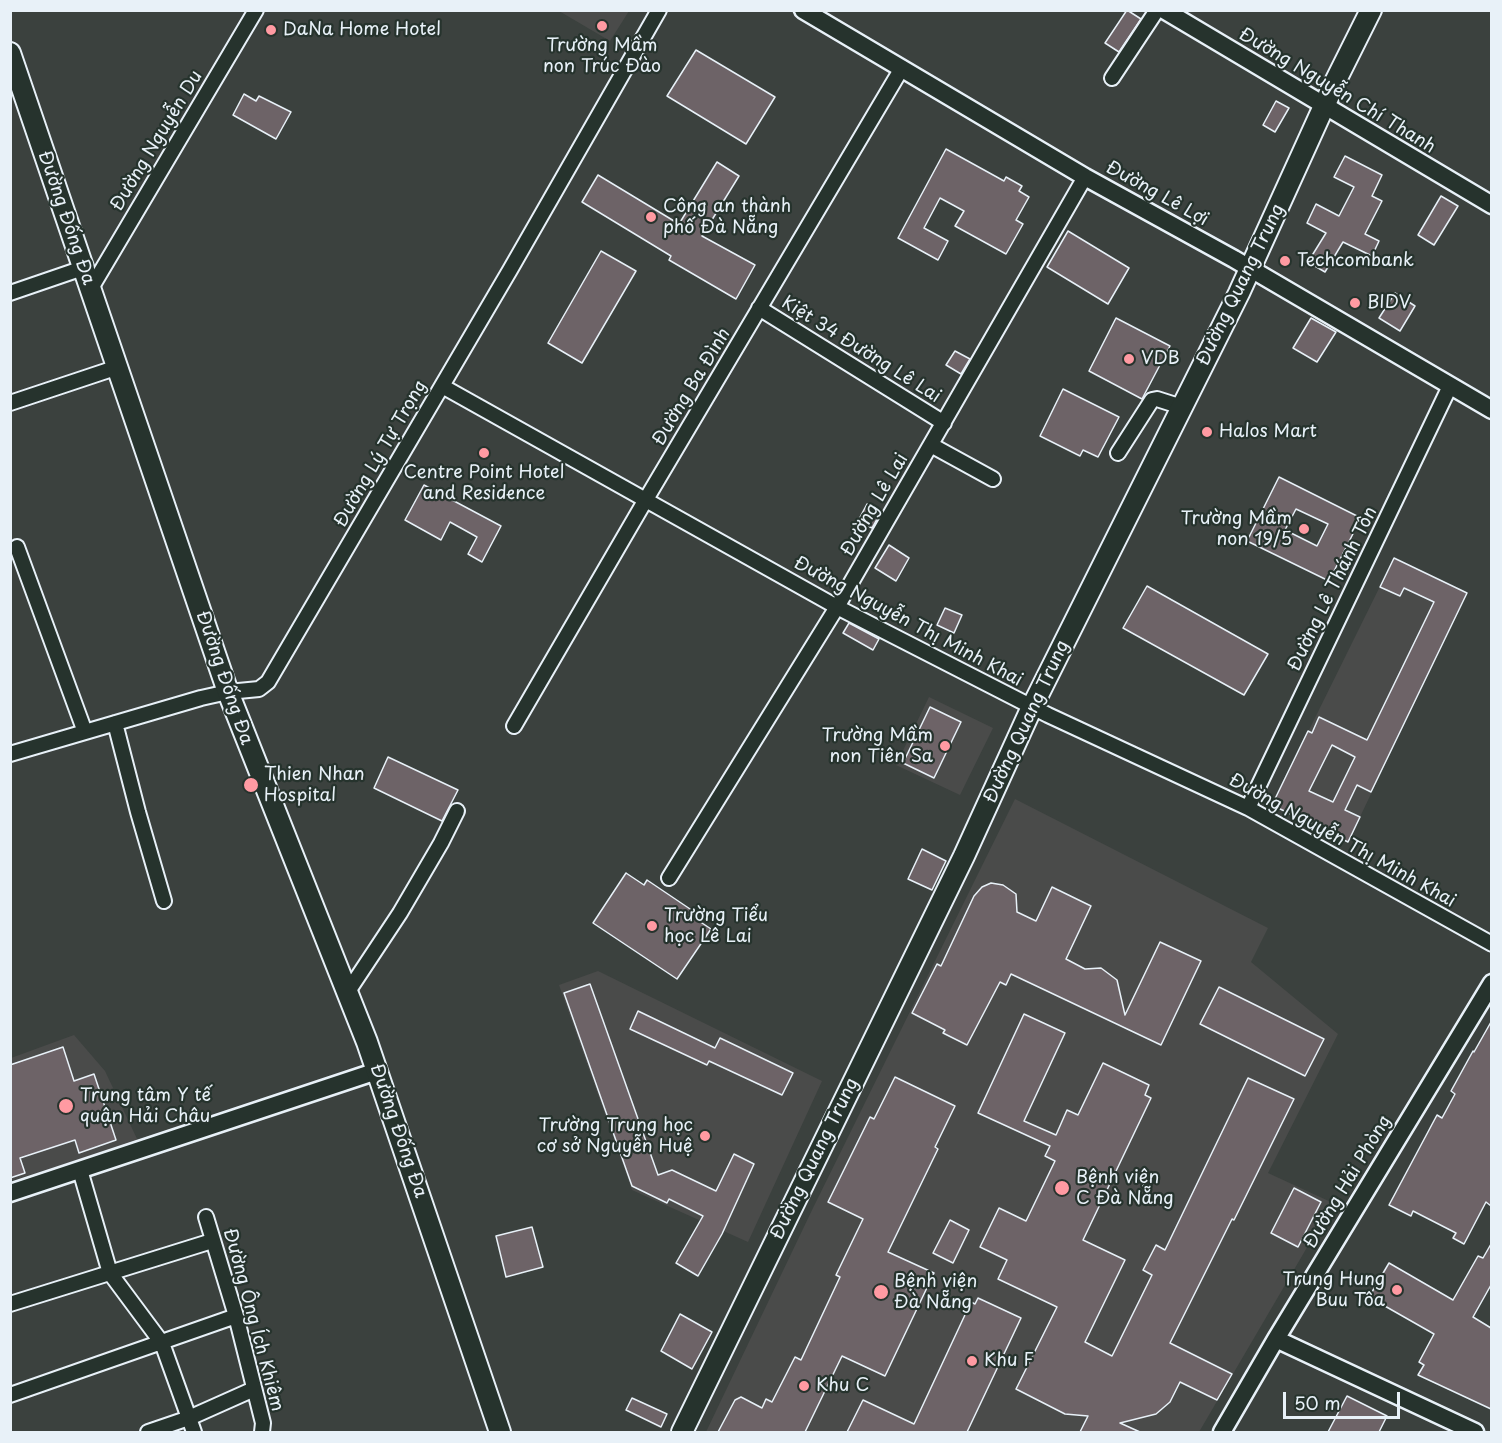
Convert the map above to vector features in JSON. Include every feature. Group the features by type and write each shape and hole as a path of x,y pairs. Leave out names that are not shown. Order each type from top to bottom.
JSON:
{"main road":[{"name":"Đường Quang Trung","path":"682,1432 964,856 1032,707 1251,269 1324,106 1371,10"},
{"name":"Đường Đống Đa","path":"10,53 228,692 377,1071 500,1432"}],"street":[{"name":"Đường Nguyễn Du","path":"90,290 256,10"},
{"name":"Đường Lý Tự Trọng","path":"10,754 201,698 259,689 268,682 507,276 659,10"},
{"name":"Đường Lê Lợi","path":"803,10 1085,177 1251,269 1491,410"},
{"path":"1112,78 1157,10"},
{"name":"Đường Nguyễn Chí Thanh","path":"1164,10 1491,205"},
{"name":"Đường Ba Đình","path":"514,726 902,68"},
{"name":"Đường Lê Lai","path":"669,878 837,607 1085,177"},
{"path":"10,293 83,268"},
{"name":"Kiệt 34 Đường Lê Lai","path":"759,308 944,423"},
{"path":"10,403 118,366"},
{"name":"Đường Nguyễn Thị Minh Khai","path":"442,386 837,607 1032,707 1248,808 1491,944"},
{"name":"Đường Lê Thánh Tôn","path":"1248,808 1450,386"},
{"path":"1118,453 1152,400 1157,399 1182,407"},
{"path":"931,445 993,479"},
{"path":"14,551 85,732"},
{"path":"115,723 164,901"},
{"path":"347,993 400,913 457,811"},
{"name":"Đường Hải Phòng","path":"1222,1432 1491,983"},
{"path":"10,1193 377,1071"},
{"path":"80,1170 110,1273 162,1343 194,1432"},
{"name":"Đường Ông Ích Khiêm","path":"206,1217 236,1316 263,1423 262,1432"},
{"path":"10,1304 212,1241"},
{"path":"10,1395 236,1316"},
{"path":"1276,1339 1464,1430"},
{"path":"148,1432 189,1418 254,1389"}],"shaded area":[{"name":"Trường Mầm non Trúc Đào","path":"559,11 629,11 610,41"},
{"path":"1394,558 1467,593 1348,842 1272,805"},
{"name":"Trường Mầm non Tiên Sa","path":"929,697 993,728 960,795 896,765"},
{"path":"1015,799 1268,928 1251,962 1338,1034 1268,1173 1333,1203 1199,1432 706,1432 813,1208"},
{"name":"Trường Trung học cơ sở Nguyễn Huệ","path":"598,971 822,1081 748,1242 632,1190 559,985"},
{"name":"Trung tâm Y tế quận Hải Châu","path":"74,1035 105,1071 138,1141 11,1181 11,1058"}],"building":[{"path":"1127,10 1141,19 1119,52 1105,43"},
{"path":"696,50 775,97 746,144 667,96"},
{"path":"244,94 256,101 259,96 291,112 276,139 233,115"},
{"path":"1276,101 1289,108 1275,132 1263,125"},
{"path":"946,149 1004,181 1006,177 1022,186 1019,191 1029,197 1016,220 1023,224 1006,254 955,226 964,211 940,198 924,228 948,241 938,260 898,238"},
{"path":"1345,156 1382,175 1372,196 1382,201 1365,234 1379,241 1372,256 1343,242 1325,272 1308,262 1326,233 1307,223 1316,204 1339,216 1354,187 1334,177"},
{"path":"717,162 739,176 702,236 755,265 736,299 669,260 671,256 582,202 598,175 679,224"},
{"path":"1441,196 1458,206 1434,245 1418,235"},
{"path":"1068,231 1129,268 1108,304 1047,267"},
{"path":"601,251 636,271 582,363 548,343"},
{"path":"1395,293 1415,306 1400,331 1379,318"},
{"name":"VDB","path":"1116,318 1170,346 1142,399 1089,371"},
{"path":"1311,318 1336,332 1317,362 1293,348"},
{"path":"955,351 970,359 961,374 946,365"},
{"path":"1063,389 1119,417 1098,457 1083,450 1080,456 1040,436"},
{"name":"Trường Mầm non 19/5","path":"1279,477 1361,518 1329,581 1247,541","holes":["1296,509 1328,524 1317,546 1285,530"]},
{"path":"424,485 501,526 482,562 468,554 477,537 450,522 441,540 405,520"},
{"path":"867,504 881,512 872,528 858,521"},
{"path":"889,545 909,558 896,581 875,568"},
{"path":"1394,558 1467,593 1371,792 1357,785 1345,810 1360,817 1348,842 1272,805 1308,731 1312,733 1319,717 1367,740 1434,602 1404,588 1400,596 1380,587","holes":["1332,745 1355,757 1333,802 1309,791"]},
{"path":"1147,586 1268,654 1244,695 1123,628"},
{"path":"945,608 962,615 954,633 937,625"},
{"path":"849,623 879,639 873,650 843,633"},
{"path":"930,707 961,722 934,778 903,763"},
{"path":"388,757 458,790 442,821 374,788"},
{"path":"922,849 946,861 932,890 908,879"},
{"name":"Trường Tiểu học Lê Lai","path":"626,873 644,885 647,880 696,913 693,917 711,929 677,979 593,923"},
{"path":"991,883 1003,885 1016,894 1017,912 1036,921 1052,887 1091,906 1066,959 1085,969 1101,968 1117,980 1125,1015 1160,942 1201,961 1161,1045 1011,974 1006,985 1000,982 967,1045 943,1033 945,1030 912,1013 937,964 941,966 974,896 982,887"},
{"path":"590,984 658,1175 672,1170 716,1191 734,1154 754,1164 722,1234 698,1276 676,1263 703,1216 669,1199 667,1203 632,1186 564,993"},
{"path":"1219,987 1324,1039 1305,1076 1200,1024"},
{"path":"638,1011 715,1048 720,1038 793,1073 782,1095 709,1061 707,1065 630,1029"},
{"path":"1024,1014 1065,1033 1024,1121 1056,1135 1067,1110 1078,1115 1103,1063 1149,1085 1145,1095 1151,1098 1083,1240 1125,1260 1085,1342 1112,1356 1152,1275 1143,1270 1156,1245 1165,1250 1248,1078 1294,1099 1170,1343 1232,1374 1217,1400 1180,1382 1170,1402 1156,1414 1120,1423 1140,1432 1080,1432 1088,1416 1065,1414 1016,1389 1057,1307 998,1279 1007,1260 980,1247 999,1208 1026,1221 1055,1161 1045,1156 1050,1146 978,1113"},
{"path":"1491,1022 1491,1206 1486,1202 1464,1244 1453,1238 1456,1233 1413,1211 1411,1216 1389,1205 1437,1115 1442,1118 1455,1094 1451,1091"},
{"name":"Trung tâm Y tế quận Hải Châu","path":"63,1047 74,1081 94,1074 116,1140 79,1153 75,1140 20,1158 25,1173 10,1178 10,1065"},
{"path":"895,1077 955,1106 935,1147 938,1149 888,1252 934,1273 885,1376 842,1356 805,1432 718,1432 735,1400 741,1397 762,1408 766,1399 772,1402 795,1357 801,1360 840,1277 836,1275 863,1219 828,1202 870,1117 874,1119"},
{"path":"1294,1188 1321,1202 1298,1247 1271,1233"},
{"path":"950,1220 969,1230 953,1263 933,1253"},
{"path":"532,1227 543,1267 506,1277 496,1236"},
{"path":"1491,1244 1491,1285 1473,1317 1491,1328 1491,1409 1418,1375 1424,1365 1419,1362 1434,1334 1369,1297 1389,1263 1453,1300 1478,1256 1483,1258"},
{"name":"Khu F","path":"978,1298 1021,1318 967,1432 847,1432 863,1400 914,1424 971,1302 975,1304"},
{"path":"680,1314 712,1332 692,1369 661,1351"},
{"path":"1347,1396 1387,1416 1379,1432 1328,1432"},
{"path":"632,1398 667,1414 661,1427 626,1410"}],"place":[{"name":"Trường Mầm non Trúc Đào","path":"602,26"},
{"name":"DaNa Home Hotel","path":"271,30"},
{"name":"Công an thành phố Đà Nẵng","path":"651,217"},
{"name":"Techcombank","path":"1285,261"},
{"name":"BIDV","path":"1355,303"},
{"name":"VDB","path":"1129,359"},
{"name":"Halos Mart","path":"1207,432"},
{"name":"Centre Point Hotel and Residence","path":"484,453"},
{"name":"Trường Mầm non 19/5","path":"1304,529"},
{"name":"Trường Mầm non Tiên Sa","path":"945,746"},
{"name":"Thien Nhan Hospital","path":"251,785"},
{"name":"Trường Tiểu học Lê Lai","path":"652,926"},
{"name":"Trung tâm Y tế quận Hải Châu","path":"66,1106"},
{"name":"Trường Trung học cơ sở Nguyễn Huệ","path":"705,1136"},
{"name":"Bệnh viện C Đà Nẵng","path":"1062,1188"},
{"name":"Trung Hung Buu Tôa","path":"1397,1290"},
{"name":"Bệnh viện Đà Nẵng","path":"881,1292"},
{"name":"Khu F","path":"972,1361"},
{"name":"Khu C","path":"804,1386"}]}
